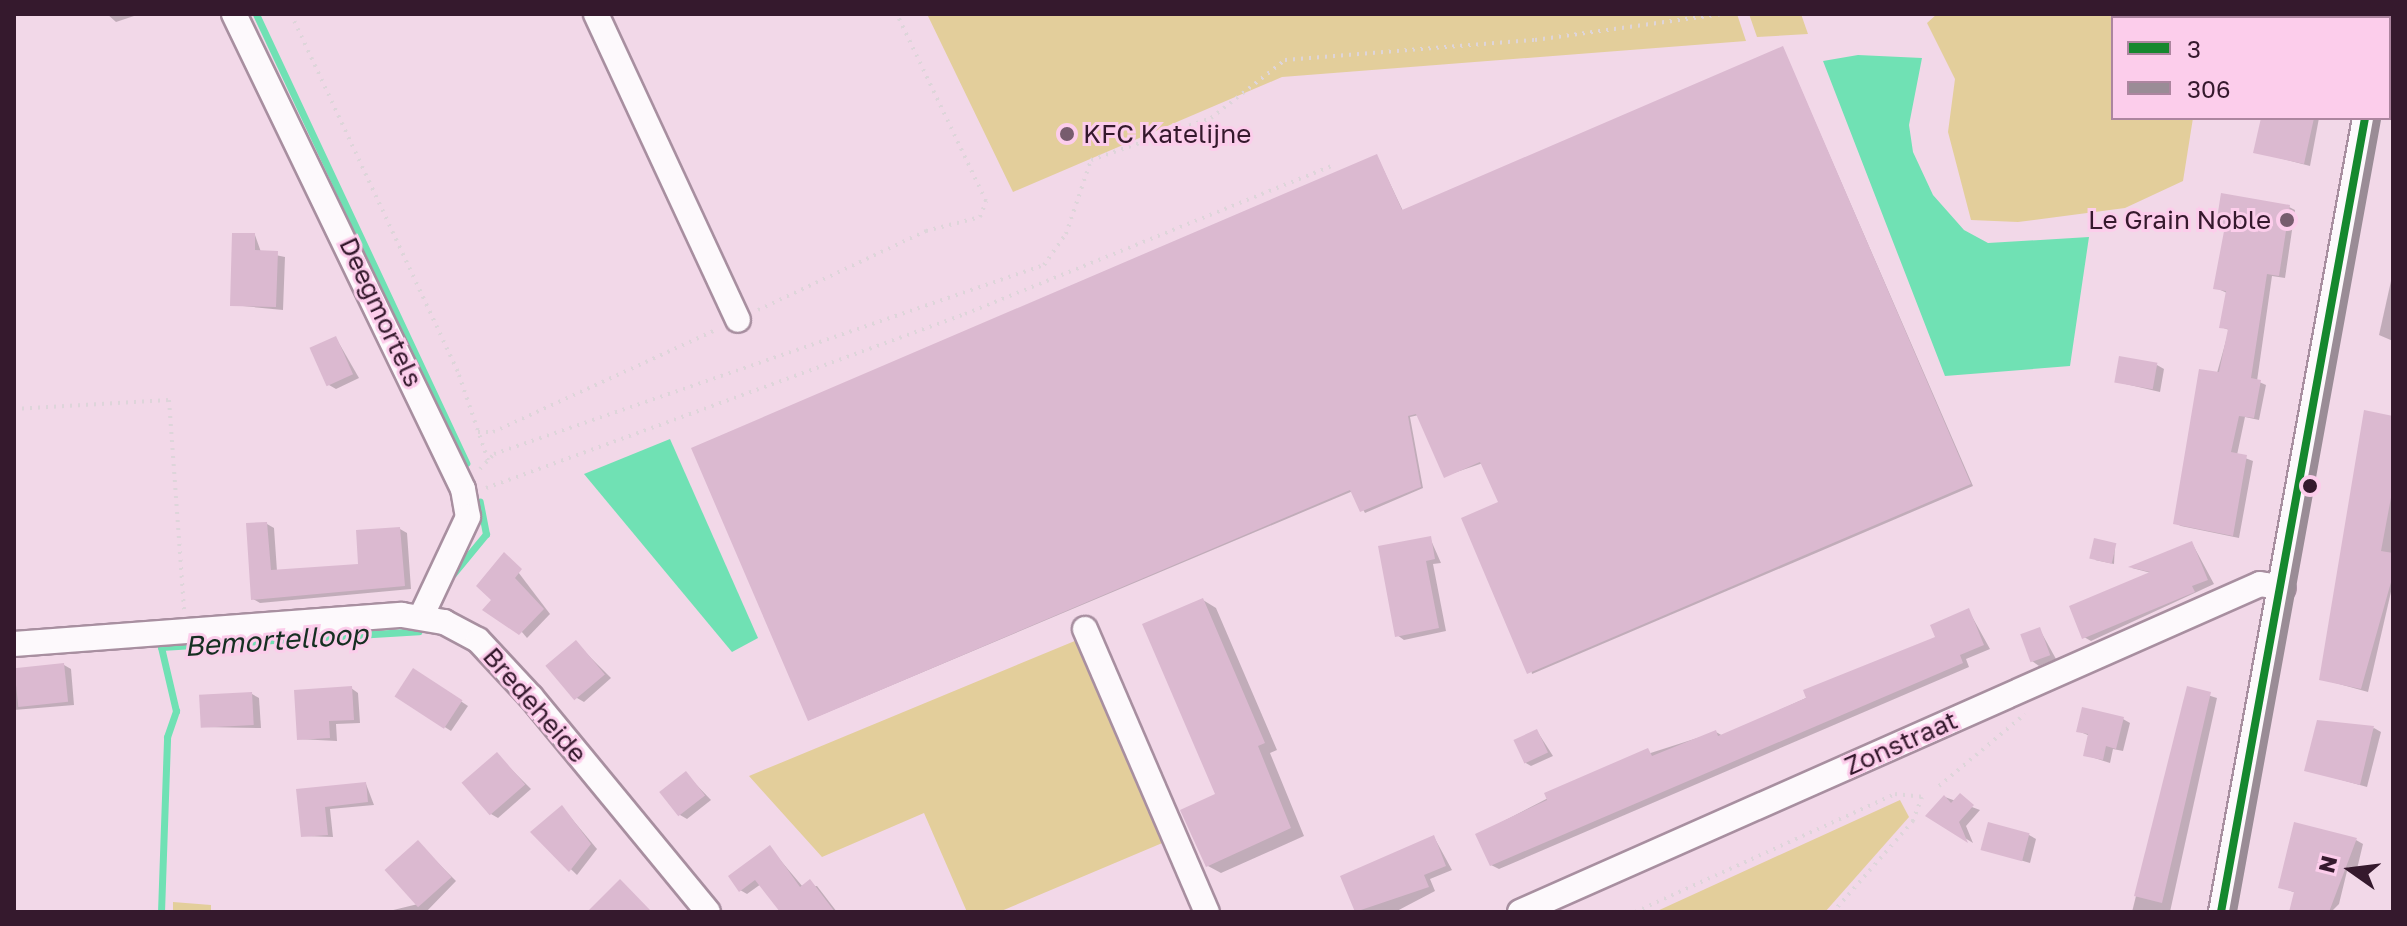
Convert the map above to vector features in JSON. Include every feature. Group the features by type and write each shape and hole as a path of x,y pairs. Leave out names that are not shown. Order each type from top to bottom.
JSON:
{"street":[{"name":"Deegmortels","path":"234,14 464,496"},
{"path":"596,14 738,320"},
{"path":"2221,912 2283,588 2365,120"},
{"path":"421,617 468,517 464,496"},
{"name":"Zonstraat","path":"1520,912 2260,584 2283,588"},
{"name":"Bredeheide","path":"14,644 421,617 478,640 708,912"},
{"path":"1085,629 1207,912"}],"path":[{"path":"291,14 488,460"},
{"path":"478,432 493,432 926,231 980,217 986,201 897,14"},
{"path":"464,496 488,460 1044,265 1066,234 1091,160 1211,118 1285,60 1535,40 1722,14"},
{"path":"464,496 514,475 965,314 1333,165"},
{"path":"14,409 169,400 186,631"},
{"path":"1939,786 2024,720 2027,710 2013,694"},
{"path":"1635,912 1895,794 1922,797 1913,821 1833,912"}],"shaded area":[{"name":"KFC Katelijne","path":"927,14 1737,14 1746,41 1282,77 1013,192"},
{"path":"1749,14 1801,14 1808,34 1757,37"},
{"path":"1937,14 2206,14 2111,16 2111,120 2193,120 2183,181 2125,208 2018,222 1971,220 1948,132 1955,79 1927,23"},
{"path":"1858,55 1922,58 1909,125 1913,152 1933,195 1964,230 1988,243 2089,237 2070,366 1945,376 1823,61"},
{"path":"670,439 758,638 732,652 584,474"},
{"path":"1082,638 1167,841 999,912 967,912 924,813 822,857 749,776"},
{"path":"1900,800 1909,817 1825,912 1655,912"},
{"path":"173,902 211,905 211,912 173,912"}],"building":[{"path":"1783,46 1971,484 1527,674 1461,518 1498,502 1480,462 1444,478 1416,414 1408,416 1421,487 1360,512 1350,490 808,721 691,448 1377,154 1402,210"},
{"path":"2261,120 2314,120 2304,164 2253,153"},
{"path":"2221,193 2290,205 2279,276 2267,274 2251,378 2261,380 2254,418 2239,416 2231,452 2247,455 2233,536 2173,524 2199,369 2219,372 2228,329 2219,328 2226,291 2213,289 2225,226 2216,225"},
{"path":"232,233 255,233 255,250 278,251 276,307 230,306"},
{"path":"336,336 353,374 327,386 310,348"},
{"path":"2119,356 2157,363 2153,389 2114,383"},
{"path":"2364,410 2393,416 2393,487 2381,551 2393,553 2393,575 2361,689 2319,680"},
{"path":"267,522 271,570 358,564 356,530 400,527 405,586 251,600 246,523"},
{"path":"1431,536 1435,559 1426,561 1439,628 1395,637 1378,546"},
{"path":"2094,538 2116,543 2112,564 2089,558"},
{"path":"2192,541 2208,580 2192,586 2195,592 2082,639 2069,606 2150,572 2128,567"},
{"path":"504,552 522,569 515,578 544,609 519,635 482,610 491,600 476,586"},
{"path":"1203,598 1265,743 1258,746 1291,828 1206,867 1180,810 1215,794 1142,624"},
{"path":"1969,608 1984,645 1960,655 1963,663 1490,866 1475,834 1547,800 1544,793 1648,748 1652,756 1716,730 1718,736 1806,698 1803,690 1935,637 1930,625"},
{"path":"2040,627 2050,655 2031,662 2020,634"},
{"path":"576,640 605,674 574,700 545,666"},
{"path":"64,663 68,702 18,707 14,668"},
{"path":"413,668 462,700 444,729 394,697"},
{"path":"352,686 354,720 329,721 330,738 297,740 294,690"},
{"path":"2187,686 2211,692 2162,903 2134,896"},
{"path":"252,692 254,725 201,728 199,695"},
{"path":"2082,707 2124,717 2116,749 2106,746 2103,760 2083,756 2088,734 2076,732"},
{"path":"2317,720 2374,726 2360,785 2304,771"},
{"path":"1537,729 1548,753 1524,764 1513,740"},
{"path":"497,752 525,784 490,815 462,783"},
{"path":"686,771 705,795 678,816 659,792"},
{"path":"366,782 368,802 325,807 328,835 301,837 296,789"},
{"path":"1960,793 1974,805 1959,822 1968,843 1925,816 1944,795 1951,803"},
{"path":"562,805 591,844 569,872 530,832"},
{"path":"1988,822 2030,833 2022,861 1980,850"},
{"path":"2294,822 2357,838 2329,912 2289,912 2294,892 2278,888"},
{"path":"1434,835 1446,866 1424,875 1429,887 1355,912 1340,876"},
{"path":"418,840 451,877 418,907 385,870"},
{"path":"770,845 800,887 810,879 835,912 780,912 755,880 739,892 728,876"},
{"path":"620,879 652,912 587,912"}],"waterway":[{"name":"Bemortelloop","path":"256,14 466,463"},
{"name":"Bemortelloop","path":"453,574 486,534 480,502"},
{"name":"Bemortelloop","path":"161,912 167,737 176,711 161,647 419,631"}],"transit line":[{"name":"3","path":"2221,912 2365,120"},
{"name":"306","path":"2233,912 2377,120"}],"place":[{"name":"KFC Katelijne","path":"1067,134"},
{"name":"Le Grain Noble","path":"2287,220"}]}
